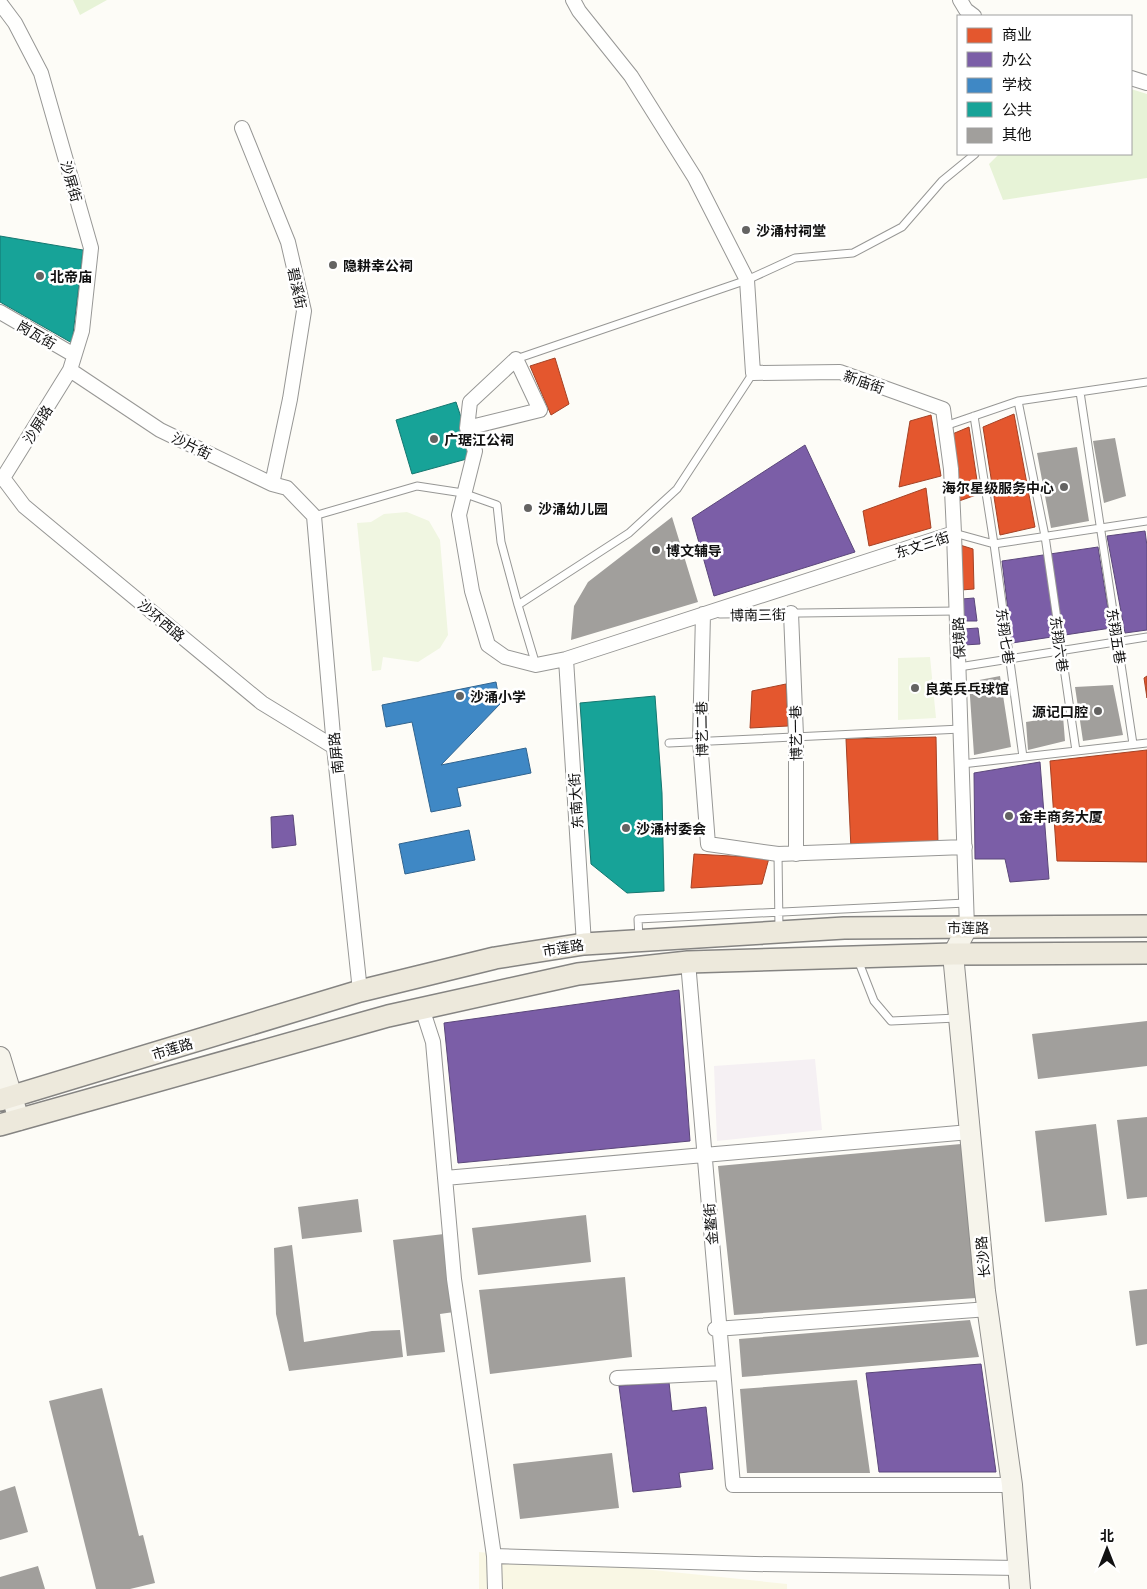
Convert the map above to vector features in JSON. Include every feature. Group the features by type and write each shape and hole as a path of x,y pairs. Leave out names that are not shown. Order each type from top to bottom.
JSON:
{"main road":[{"name":"市莲路","path":"6,1098 360,991 495,958 584,944 844,928 1147,926"},
{"name":"市莲路","path":"10,1122 388,1016 578,974 688,962 953,954 1147,953"}],"street":[{"path":"573,0 631,76 690,170 747,280 753,373"},
{"path":"960,0 966,10 973,15"},
{"name":"沙屏街","path":"0,3 15,23 41,73 91,248 82,331 70,370"},
{"path":"1132,78 1147,83"},
{"name":"碧溪街","path":"242,128 288,242 304,310 290,400 272,484"},
{"name":"岗瓦街","path":"0,312 74,355"},
{"path":"468,428 540,410 516,359 470,402 468,428 475,451 458,515 472,591 488,645 505,657 536,665"},
{"name":"沙片街","path":"70,370 160,430 272,484 287,488 314,516"},
{"name":"沙屏路","path":"3,478 70,370"},
{"name":"新庙街","path":"753,373 840,372 943,409"},
{"name":"保境路","path":"943,409 951,469 954,533 967,928"},
{"name":"沙环西路","path":"3,478 24,506 262,703 334,747"},
{"name":"南屏路","path":"314,516 334,747 360,991"},
{"name":"东文三街","path":"703,614 954,533"},
{"name":"博南三街","path":"536,665 566,659 703,614"},
{"name":"东南大街","path":"566,659 584,944"},
{"path":"778,854 965,847"},
{"path":"953,954 967,928"},
{"name":"长沙路","path":"953,954 985,1291 1012,1485 1020,1589"},
{"name":"金鳌街","path":"688,962 733,1485 1012,1485"},
{"path":"422,1008 433,1042 454,1279 494,1556 495,1589"},
{"path":"0,1058 10,1122"},
{"path":"445,1178 970,1132"},
{"path":"715,1329 989,1309"},
{"path":"617,1378 723,1374"},
{"path":"494,1556 755,1564 1018,1568"}],"lane":[{"path":"516,359 747,280 794,258 853,254 902,227 942,181 974,155"},
{"path":"518,605 629,533 677,489 753,373"},
{"path":"945,426 1018,401 1147,382"},
{"name":"东翔五巷","path":"1080,392 1133,744"},
{"name":"东翔六巷","path":"1018,401 1045,536 1076,751"},
{"name":"东翔七巷","path":"974,416 994,544 1023,757"},
{"path":"314,516 418,486 463,493 497,505 501,542 536,665"},
{"name":"东文三街","path":"954,533 994,544 1147,521"},
{"name":"博南三街","path":"703,614 957,611"},
{"name":"博艺一巷","path":"791,613 796,736 796,854"},
{"name":"博艺二巷","path":"703,614 700,741 708,844 778,854"},
{"path":"959,667 1147,637"},
{"path":"669,742 961,729"},
{"path":"962,764 1147,742"},
{"path":"780,932 778,854 965,847"},
{"path":"639,940 638,919 966,903"},
{"path":"858,957 874,1001 891,1022 960,1018"}],"shaded area":[{"path":"815,1059 822,1130 717,1141 714,1066"},
{"path":"479,1552 787,1584 787,1589 479,1589"}],"green space":[{"path":"73,0 107,0 80,15"},
{"path":"1132,89 1147,94 1147,178 1003,200 989,164 998,155 1132,155"},
{"path":"407,512 429,521 440,540 448,635 440,648 418,662 383,657 381,670 372,671 357,523 371,522 384,514"},
{"name":"良英兵乓球馆","path":"930,657 936,718 898,720 898,658"}],"building: 商业":[{"path":"555,358 569,404 551,415 530,366"},
{"path":"1014,414 1035,527 1000,535 983,427"},
{"path":"931,415 941,476 899,487 910,421"},
{"path":"969,427 979,494 959,501 950,435"},
{"path":"926,488 931,528 869,546 863,511"},
{"path":"960,545 973,549 974,589 961,590"},
{"path":"1147,676 1147,698 1144,678"},
{"path":"786,684 788,726 750,728 752,691"},
{"path":"936,737 938,845 851,849 846,739"},
{"path":"1147,750 1147,862 1057,861 1050,761"},
{"path":"694,854 769,858 762,884 691,888"}],"building: 办公":[{"path":"805,445 855,552 714,596 692,518"},
{"path":"1145,531 1147,546 1147,630 1125,633 1107,536"},
{"path":"1098,547 1111,628 1012,643 1002,561"},
{"path":"974,598 977,621 962,621 962,599"},
{"path":"978,628 980,644 964,645 963,629"},
{"name":"金丰商务大厦","path":"1040,762 1049,879 1010,882 1005,859 975,859 974,773"},
{"path":"293,815 296,845 272,848 271,817"},
{"path":"679,990 690,1141 458,1163 444,1023"},
{"path":"981,1364 996,1472 879,1472 866,1373"},
{"path":"669,1382 672,1411 706,1407 713,1469 679,1473 681,1487 633,1492 619,1386"}],"building: 学校":[{"path":"496,682 500,704 441,765 526,748 531,773 457,788 461,806 431,812 412,722 386,727 382,705"},
{"path":"469,830 475,860 405,874 399,844"}],"building: 公共":[{"name":"北帝庙","path":"0,236 83,250 72,343 0,302"},
{"name":"广琚江公祠","path":"456,402 474,457 412,474 396,420"},
{"name":"沙涌村委会","path":"655,696 662,793 664,891 627,893 591,864 580,703"}],"building: 其他":[{"path":"1115,438 1126,496 1104,503 1093,441"},
{"name":"海尔星级服务中心","path":"1077,447 1089,521 1051,528 1037,453"},
{"name":"博文辅导","path":"672,517 698,602 571,640 574,606 588,582"},
{"path":"1000,676 1011,747 974,755 969,682"},
{"name":"源记口腔","path":"1113,685 1123,735 1083,741 1075,687"},
{"path":"1063,716 1065,741 1028,750 1026,722"},
{"path":"1147,1021 1147,1066 1038,1079 1032,1034"},
{"path":"1147,1117 1147,1197 1127,1199 1117,1120"},
{"path":"1096,1124 1107,1215 1045,1222 1035,1131"},
{"path":"961,1144 976,1298 734,1315 718,1166"},
{"path":"358,1199 362,1232 302,1239 298,1207"},
{"path":"586,1215 591,1262 478,1275 472,1228"},
{"path":"444,1234 454,1312 440,1314 445,1352 407,1356 393,1240"},
{"path":"292,1245 304,1342 372,1331 400,1330 403,1357 289,1371 276,1314 274,1248"},
{"path":"625,1277 632,1357 490,1374 479,1290"},
{"path":"1147,1289 1147,1344 1136,1346 1129,1291"},
{"path":"970,1320 979,1357 742,1377 739,1339"},
{"path":"857,1380 870,1473 747,1473 740,1389"},
{"path":"102,1388 139,1536 143,1535 155,1583 130,1589 96,1589 49,1401"},
{"path":"612,1453 619,1508 520,1519 513,1464"},
{"path":"15,1486 28,1532 0,1540 0,1491"},
{"path":"38,1566 45,1589 0,1589 0,1577"}],"place":[{"name":"沙涌村祠堂","path":"746,230"},
{"name":"隐耕幸公祠","path":"333,265"},
{"name":"北帝庙","path":"40,276"},
{"name":"广琚江公祠","path":"434,439"},
{"name":"海尔星级服务中心","path":"1064,487"},
{"name":"沙涌幼儿园","path":"528,508"},
{"name":"博文辅导","path":"656,550"},
{"name":"良英兵乓球馆","path":"915,688"},
{"name":"沙涌小学","path":"460,696"},
{"name":"源记口腔","path":"1098,711"},
{"name":"金丰商务大厦","path":"1009,816"},
{"name":"沙涌村委会","path":"626,828"}]}
